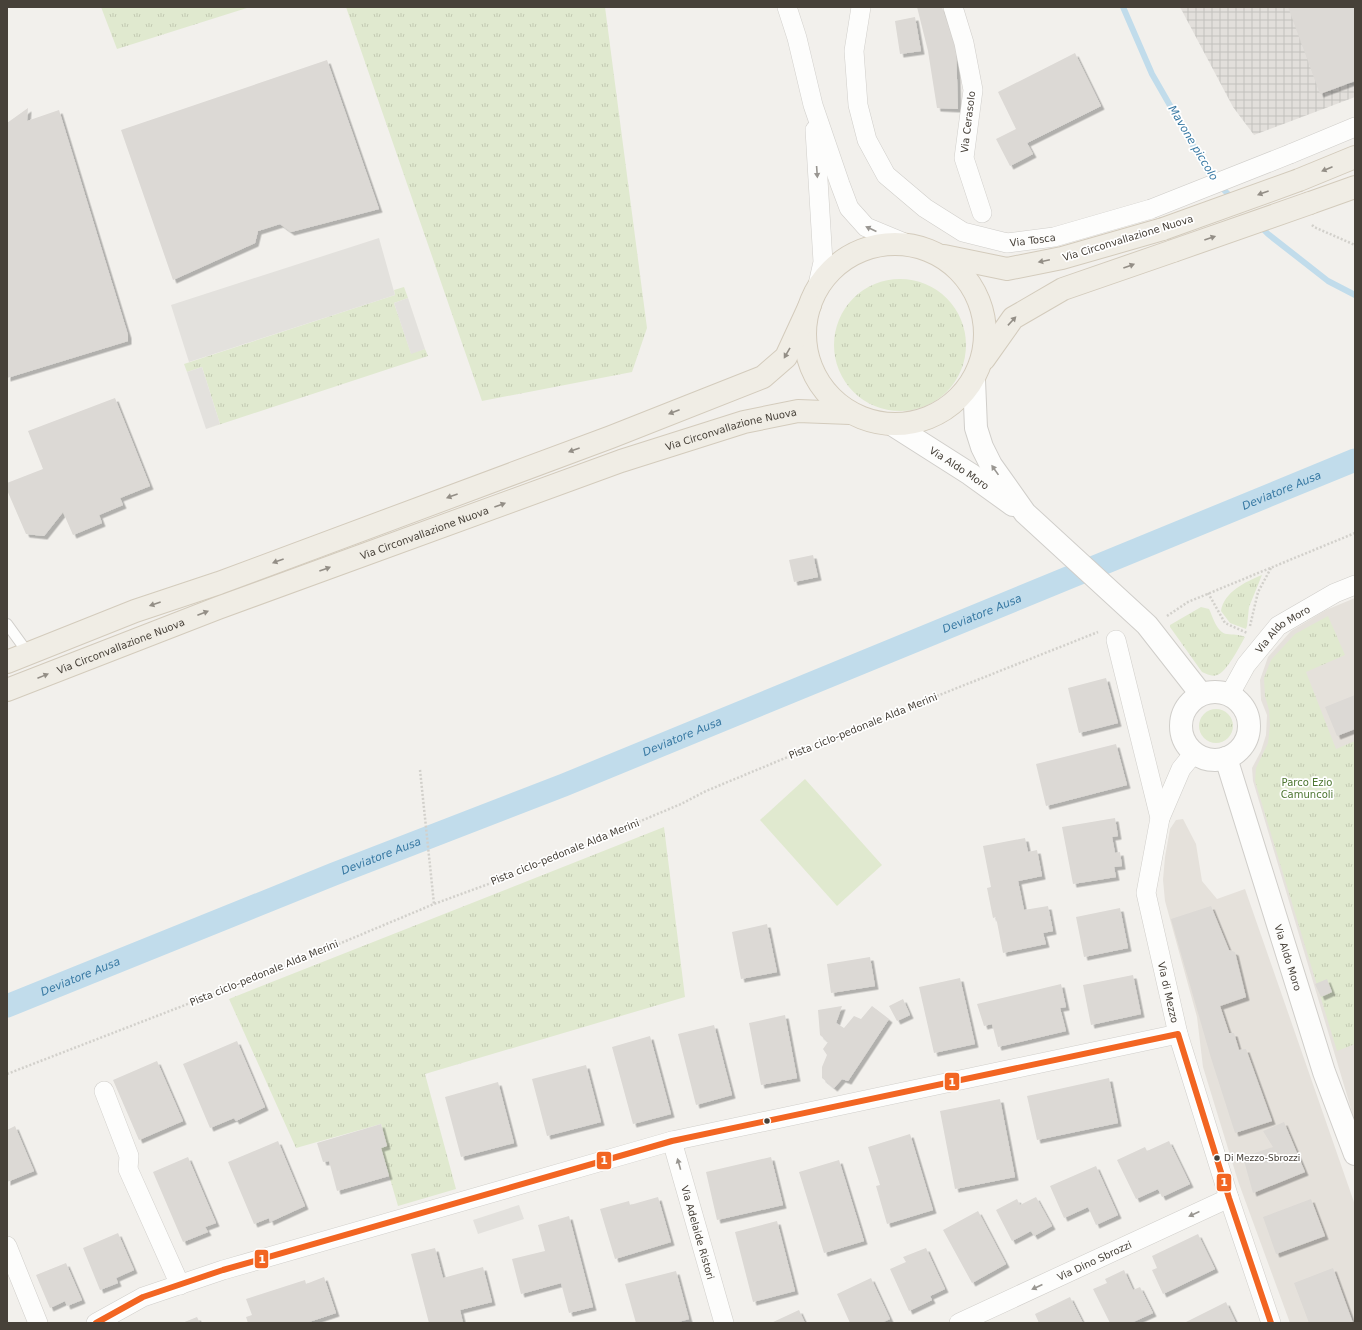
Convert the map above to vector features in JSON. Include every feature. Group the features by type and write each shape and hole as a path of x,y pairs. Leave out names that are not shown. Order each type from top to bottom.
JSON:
{"main road":[{"name":"Via Circonvallazione Nuova","path":"941,256 1007,269 1062,258 1163,229 1299,180 1355,157"},
{"path":"813,297 806,328 805,340 808,358 814,375 824,390 836,403 850,413 864,420 878,424 893,425 914,423 940,414 961,397 1013,318 1063,289 1355,187"},
{"path":"7,662 135,611 226,580 603,440 763,377 786,357 813,297 827,274 855,253 872,247 890,244 907,244 925,248 941,256 955,266 967,279 976,294 983,311 986,328 985,346 977,372"},
{"name":"Via Circonvallazione Nuova","path":"7,690 218,608 628,459 744,422 798,411 850,413"}],"street":[{"path":"787,7 797,38 813,105 849,208 866,226 907,244"},
{"name":"Via Tosca","path":"861,7 854,50 858,105 867,140 886,175 925,208 963,232 1007,244 1054,237 1150,209 1355,127"},
{"name":"Via Cerasolo","path":"953,7 964,43 973,90 964,158 982,213"},
{"path":"813,105 823,262 813,297"},
{"path":"977,372 976,428 982,447 991,465 1025,513 1146,626 1201,694"},
{"name":"Via Aldo Moro","path":"893,425 970,474 1025,513"},
{"name":"Via Aldo Moro","path":"1230,694 1246,665 1278,626 1335,593 1355,585"},
{"name":"Via di Mezzo","path":"1116,640 1160,818"},
{"path":"1211,691 1221,691 1230,694 1240,701 1247,711 1250,722 1249,734 1244,744 1236,753 1226,758 1215,760 1203,758 1194,753 1187,746 1182,736 1182,716 1186,707 1193,699 1201,694 1211,691"},
{"name":"Via di Mezzo","path":"1194,753 1181,769 1160,818 1146,893 1178,1034 1229,1198 1271,1323"},
{"name":"Via Aldo Moro","path":"1226,758 1324,1072 1355,1154"},
{"path":"96,1323 143,1297 223,1270 672,1141 1178,1034"},
{"path":"104,1091 129,1156 128,1169 180,1285"},
{"name":"Via Adelaide Ristori","path":"672,1141 724,1323"},
{"name":"Via Dino Sbrozzi","path":"959,1323 1229,1198"},
{"path":"7,1246 38,1323"}],"lane":[{"path":"7,624 28,653"}],"path":[{"path":"1314,227 1355,245"},
{"path":"1169,615 1188,602 1208,593 1355,533"},
{"path":"1208,593 1225,624 1249,633 1258,592 1272,567"},
{"name":"Pista ciclo-pedonale Alda Merini","path":"7,1074 291,964 434,904 513,874 681,804 720,785 884,717 1105,629 1116,640"},
{"path":"420,770 434,904"}],"shaded area":[{"path":"1180,7 1355,7 1355,97 1254,135 1233,107"},
{"path":"379,238 395,295 189,362 171,305"},
{"path":"408,298 425,349 411,354 394,303"},
{"path":"202,367 220,424 206,429 187,372"},
{"name":"Parco Ezio Camuncoli","path":"1355,598 1355,1122 1253,781 1252,768 1261,751 1266,735 1267,715 1261,700 1260,680 1268,657 1291,631 1326,610"},
{"path":"1183,819 1196,844 1202,881 1217,899 1245,889 1355,1205 1355,1323 1290,1323 1238,1181 1203,1067 1197,1017 1165,901 1163,880 1170,829 1176,820"},
{"path":"519,1205 524,1219 478,1234 473,1220"}],"green space":[{"path":"101,7 250,7 117,49"},
{"path":"346,7 605,7 647,328 632,372 482,401"},
{"path":"906,279 925,284 937,290 947,298 955,308 961,320 965,332 965,358 961,370 955,382 947,392 937,400 925,406 913,410 894,411 875,406 863,400 853,392 845,382 839,370 835,358 834,339 839,320 845,308 853,298 863,290 875,284 887,280"},
{"path":"404,287 408,298 394,303 411,353 425,349 428,356 206,429 220,424 202,367 187,372 184,364 395,295 394,290"},
{"path":"1262,575 1249,607 1246,629 1230,623 1221,611 1226,598 1242,584"},
{"path":"1201,607 1209,609 1221,631 1227,634 1245,637 1229,664 1221,673 1215,676 1202,672 1170,627 1170,625"},
{"name":"Parco Ezio Camuncoli","path":"1328,616 1345,655 1306,672 1336,749 1355,741 1355,1044 1337,1051 1255,781 1256,768 1268,743 1270,725 1269,710 1265,696 1264,678 1271,660 1295,634"},
{"path":"1213,709 1219,709 1223,710 1230,716 1233,726 1232,733 1226,740 1219,743 1213,743 1209,742 1202,736 1199,729 1199,723 1200,719 1206,712"},
{"path":"805,779 882,865 837,906 760,820"},
{"path":"664,827 685,997 425,1074 456,1189 398,1206 381,1148 387,1146 381,1124 296,1148 229,999"}],"building":[{"path":"917,7 942,7 956,48 958,109 937,108 928,51"},
{"path":"1288,7 1355,7 1355,81 1320,94"},
{"path":"915,17 921,51 900,54 895,21"},
{"path":"1075,53 1101,106 1027,143 1033,154 1010,166 996,139 1016,129 998,92"},
{"path":"327,60 379,209 291,232 280,224 258,231 255,243 173,280 121,130"},
{"path":"28,108 27,121 59,110 128,335 128,341 7,378 7,123"},
{"path":"115,398 150,486 120,498 123,505 99,515 102,523 73,535 63,512 44,536 26,534 7,490 7,483 43,469 28,431"},
{"path":"813,555 818,577 794,582 789,560"},
{"path":"1106,678 1118,723 1079,733 1068,688"},
{"path":"1355,695 1355,729 1337,736 1325,707"},
{"path":"1116,744 1127,785 1046,806 1036,764"},
{"path":"1115,818 1118,836 1112,837 1115,853 1120,852 1122,866 1114,867 1116,877 1073,884 1062,827"},
{"path":"1025,838 1028,852 1037,850 1042,876 1018,881 1024,910 1048,906 1053,931 1043,933 1046,944 1003,953 996,917 993,918 987,888 991,887 983,846"},
{"path":"1211,906 1229,950 1235,952 1246,997 1220,1006 1229,1033 1234,1033 1239,1050 1246,1049 1272,1121 1235,1133 1211,1058 1171,919"},
{"path":"1120,908 1128,948 1084,957 1076,917"},
{"path":"767,924 777,972 741,979 732,932"},
{"path":"870,957 875,986 831,993 827,964"},
{"path":"1133,975 1141,1014 1091,1025 1083,985"},
{"path":"960,978 975,1044 934,1053 919,987"},
{"path":"1327,979 1332,992 1321,997 1315,984"},
{"path":"1061,984 1066,1007 1060,1008 1066,1031 998,1047 992,1024 984,1026 977,1004"},
{"path":"903,999 910,1015 897,1021 889,1006"},
{"path":"842,1006 836,1023 844,1028 854,1016 861,1019 872,1006 889,1019 848,1081 842,1079 834,1088 822,1078 822,1067 827,1055 823,1049 828,1042 820,1035 818,1010"},
{"path":"785,1015 797,1078 761,1085 749,1023"},
{"path":"714,1025 732,1095 696,1105 678,1034"},
{"path":"650,1036 671,1114 633,1124 612,1047"},
{"path":"237,1041 265,1107 236,1121 234,1118 210,1128 183,1064"},
{"path":"157,1061 183,1121 139,1140 113,1080"},
{"path":"586,1065 601,1122 547,1136 532,1079"},
{"path":"1109,1078 1118,1123 1037,1140 1027,1096"},
{"path":"498,1082 514,1143 461,1157 445,1097"},
{"path":"1000,1099 1015,1177 955,1189 940,1111"},
{"path":"1284,1122 1305,1172 1253,1193 1243,1157 1273,1147 1263,1131"},
{"path":"381,1124 387,1146 381,1148 389,1176 337,1191 329,1161 323,1162 317,1143"},
{"path":"15,1126 34,1171 7,1182 7,1130"},
{"path":"910,1134 933,1210 887,1224 876,1186 880,1185 868,1147"},
{"path":"278,1141 305,1206 270,1222 269,1218 254,1224 228,1162"},
{"path":"1169,1141 1190,1184 1162,1197 1158,1189 1136,1199 1117,1160 1145,1147 1147,1151"},
{"path":"188,1157 216,1223 205,1227 208,1232 183,1242 153,1172"},
{"path":"771,1157 783,1205 717,1220 706,1172"},
{"path":"839,1160 864,1241 824,1253 799,1172"},
{"path":"1096,1166 1118,1215 1096,1225 1088,1207 1064,1218 1050,1186"},
{"path":"658,1197 671,1242 615,1259 600,1209 629,1201 630,1205"},
{"path":"1036,1197 1052,1226 1034,1236 1031,1231 1012,1241 996,1210 1017,1199 1020,1205"},
{"path":"1311,1199 1325,1236 1276,1254 1263,1217"},
{"path":"978,1211 1006,1264 972,1283 943,1230"},
{"path":"569,1216 593,1307 569,1313 561,1283 521,1294 512,1259 545,1251 538,1225"},
{"path":"777,1221 795,1291 753,1302 735,1232"},
{"path":"118,1233 134,1270 116,1278 118,1283 100,1290 83,1248"},
{"path":"1198,1234 1215,1269 1163,1294 1152,1270 1157,1268 1152,1256"},
{"path":"435,1248 443,1278 483,1267 492,1302 460,1310 463,1323 429,1323 411,1254"},
{"path":"926,1248 945,1289 930,1296 932,1300 909,1311 890,1269 906,1262 903,1257"},
{"path":"66,1263 82,1300 67,1306 65,1301 50,1308 36,1275"},
{"path":"1333,1268 1353,1323 1309,1323 1294,1283"},
{"path":"1124,1270 1133,1290 1140,1287 1153,1313 1131,1323 1110,1323 1093,1289 1107,1283 1105,1279"},
{"path":"676,1271 689,1319 675,1323 636,1323 625,1284"},
{"path":"324,1277 336,1313 306,1323 248,1323 246,1317 252,1315 246,1299 305,1280 306,1284"},
{"path":"871,1278 890,1319 881,1323 850,1323 837,1294"},
{"path":"1070,1297 1083,1323 1039,1323 1035,1314"},
{"path":"1226,1302 1236,1323 1184,1323"},
{"path":"799,1310 805,1323 771,1323"},
{"path":"197,1317 200,1323 182,1323"}],"waterway":[{"name":"Mavone piccolo","path":"1123,7 1152,74 1211,177 1233,199"},
{"name":"Mavone piccolo","path":"1259,225 1268,234 1328,281 1355,295"},
{"name":"Deviatore Ausa","path":"7,1006 334,874 564,785 1355,460"}],"transit line":[{"name":"1","path":"96,1323 143,1297 223,1270 672,1141 1178,1034 1229,1198 1271,1323"}],"place":[{"name":"Di Mezzo-Sbrozzi","path":"1217,1158"}]}
